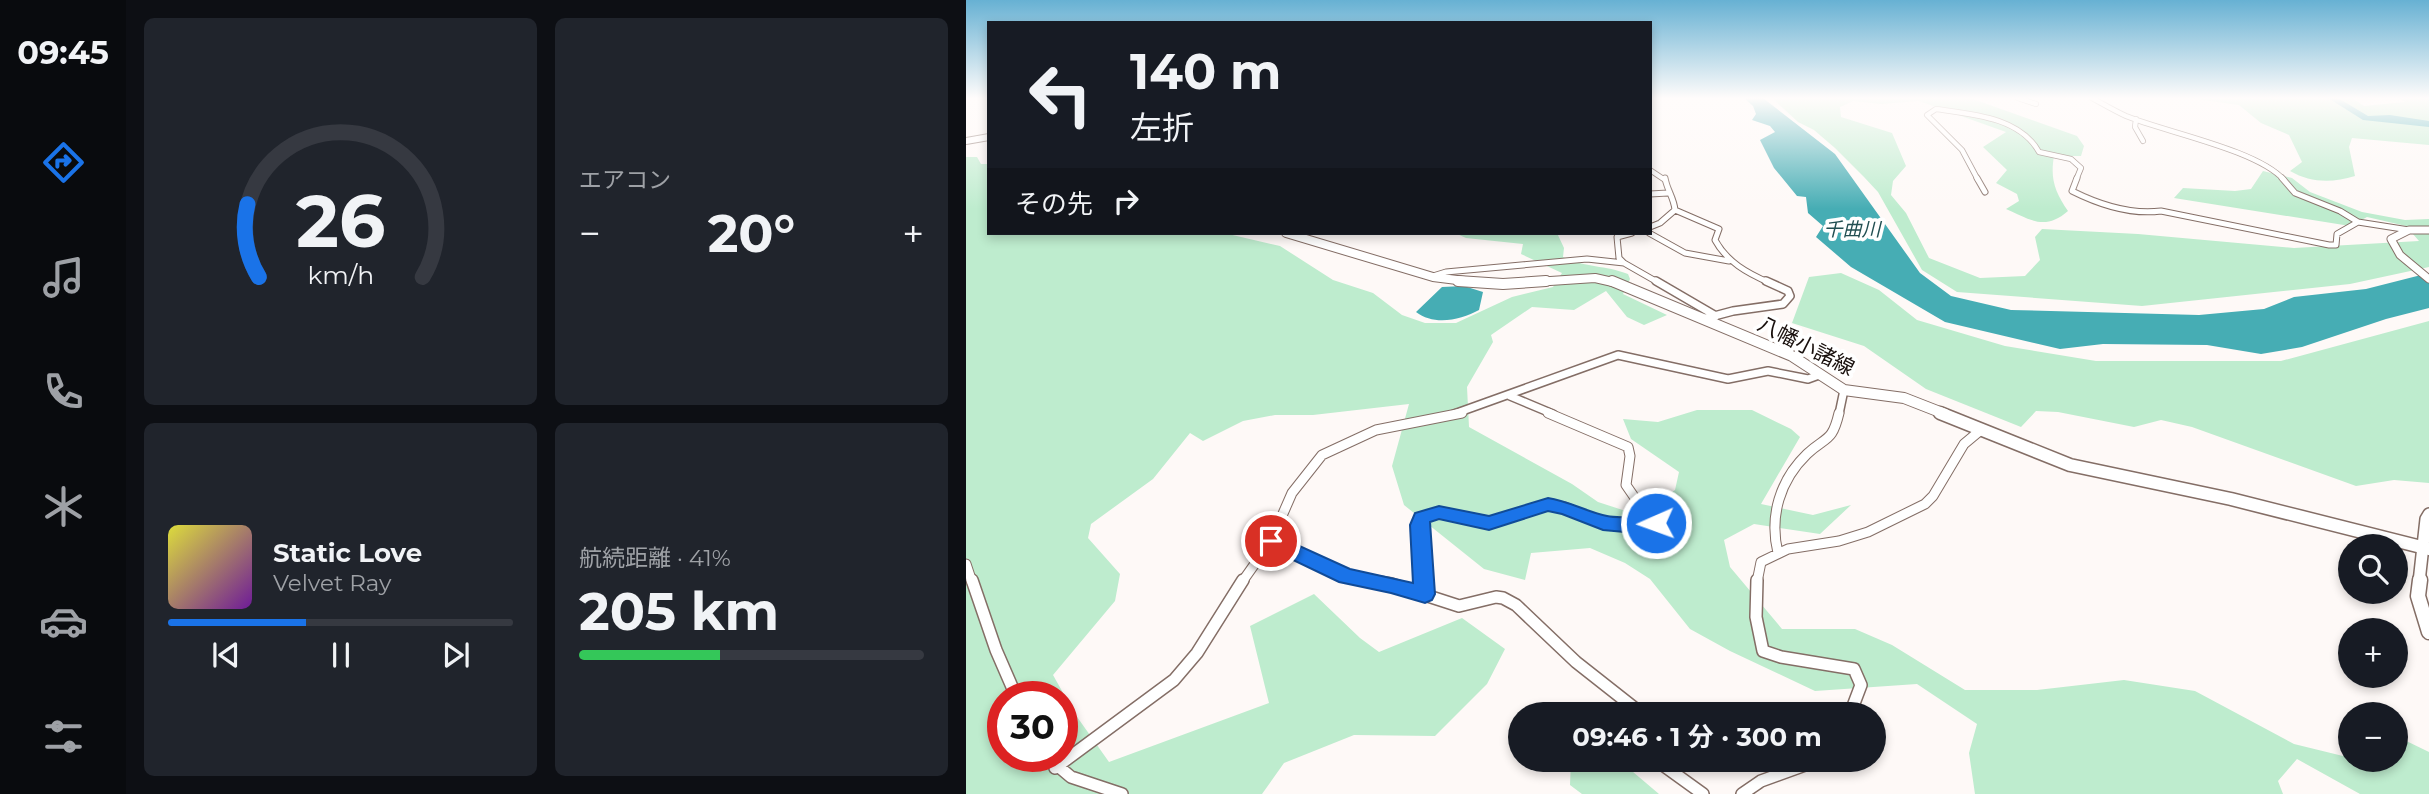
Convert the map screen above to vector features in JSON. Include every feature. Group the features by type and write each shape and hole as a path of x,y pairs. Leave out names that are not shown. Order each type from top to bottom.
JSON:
{"main road":[{"path":"966,141 987,137"},
{"name":"八幡小諸線","path":"1293,235 1433,276 1481,284 1603,280 1623,285 1792,356 1844,390 1904,398 2070,465 2231,499 2426,548"}],"street":[{"path":"1947,135 1962,150 1985,192"},
{"path":"2020,135 2033,141 2039,152 2071,159 2081,167 2072,191 2130,212 2149,214 2161,211 2329,245 2336,245 2337,234 2358,222"},
{"path":"2140,135 2143,141"},
{"path":"2182,135 2254,160 2278,173 2295,193 2340,211 2358,222 2409,230 2429,230"},
{"path":"1652,171 1665,178 1668,193 1674,199 1675,210 1683,216 1719,229 1715,240 1719,250 1729,261"},
{"path":"1652,194 1668,193"},
{"path":"1652,226 1675,210"},
{"path":"2409,230 2394,236 2392,243 2400,255 2429,279"},
{"path":"1624,235 1617,237 1619,258 1624,263 1716,316"},
{"path":"1652,235 1685,253 1729,261 1788,291 1790,296 1783,304 1703,319"},
{"path":"1433,276 1446,272 1587,259 1624,263"},
{"path":"1078,751 1174,680 1197,653 1227,603 1271,541 1292,494 1310,467 1322,455 1376,430 1461,413 1618,355 1728,379 1768,371 1808,379 1819,375"},
{"path":"1777,554 1772,536 1774,508 1808,453 1822,446 1833,433 1844,390"},
{"path":"1425,594 1419,525 1422,518 1439,513 1489,523 1548,505 1565,507 1603,523 1636,526 1656,523 1657,518 1626,487 1625,479 1632,455 1628,447 1510,396"},
{"path":"1855,702 1863,682 1861,675 1854,669 1781,657 1763,651 1756,625 1754,591 1761,562 1777,554 1868,533 1892,517 1925,503 1933,496 1964,444 1982,429"},
{"path":"2429,514 2418,596 2429,632"},
{"path":"1271,541 1346,577 1391,584 1459,606 1496,597 1503,598 1516,605 1576,662 1627,702"},
{"path":"966,564 1009,681"},
{"path":"1062,772 1077,781 1122,794"},
{"path":"1673,772 1703,794"},
{"path":"1742,794 1761,781 1786,772"}],"green space":[{"path":"1820,135 1893,135 1906,166 1893,181 1891,195 1906,213 1929,258 1980,278 2025,276 2040,260 2035,237 2042,229 2138,234 2294,248 2419,241 2406,226 2367,217 2350,226 2174,198 2183,188 2235,191 2251,189 2263,171 2292,178 2310,192 2362,212 2405,220 2429,219 2429,267 2350,284 2142,306 1957,292 1922,270 1878,192"},
{"path":"2001,135 2077,136 2084,146 2081,156 2054,156 2053,164 2055,185 2068,211 2052,221 2038,222 2006,209 2019,201 2017,194 1996,183 2007,170 1983,147"},
{"path":"2289,135 2429,135 2429,145 2352,138 2349,147 2355,176 2338,180 2314,180 2290,171 2302,162"},
{"path":"966,157 977,157 981,164 987,164 987,235 1233,235 1280,246 1333,280 1373,293 1402,315 1425,323 1456,323 1512,297 1553,287 1562,273 1521,254 1523,244 1459,235 1558,235 1564,248 1563,257 1628,274 1630,279 1623,294 1667,315 1644,325 1627,317 1606,291 1574,310 1532,307 1491,335 1493,342 1467,387 1469,427 1572,484 1598,502 1638,515 1675,490 1679,472 1631,439 1623,419 1658,422 1697,410 1752,410 1791,429 1800,437 1761,504 1813,515 1851,505 1820,534 1754,524 1724,540 1730,567 1782,629 1855,629 1892,645 1965,690 2037,690 2124,680 2195,691 2294,744 2338,755 2338,772 2408,772 2408,742 2429,752 2429,794 2360,794 2297,759 2278,781 2283,794 1975,794 1969,753 1977,724 1917,684 1815,691 1690,629 1650,579 1625,563 1590,548 1531,553 1525,580 1484,569 1404,505 1392,466 1409,404 1313,415 1275,415 1243,421 1203,441 1190,433 1153,479 1091,524 1088,538 1120,574 1115,601 1053,675 1056,681 987,681 987,772 1078,772 1078,718 1109,762 1269,703 1250,626 1314,594 1360,638 1379,652 1462,618 1505,649 1487,684 1435,736 1354,735 1284,763 1262,794 966,794"},
{"path":"1841,273 1879,290 1917,320 2005,346 2096,361 2281,361 2429,321 2429,483 2394,480 2356,486 2192,427 2161,420 2134,427 2058,412 2036,411 2021,427 1926,389 1864,346 1792,323 1809,277"},
{"path":"1571,772 1633,772 1659,794 1582,794 1570,785"}],"water":[{"name":"千曲川","path":"1769,135 1811,135 1835,154 1920,273 1951,296 2011,310 2199,315 2264,309 2294,297 2366,289 2429,273 2429,308 2386,319 2302,347 2261,354 2207,345 2103,344 2060,349 1945,322 1851,267 1816,237 1823,226 1808,213 1806,197 1797,196 1774,168 1760,140"},
{"path":"1464,286 1483,292 1479,310 1448,320 1431,319 1416,312 1442,287"}],"route":[{"path":"1271,541 1346,577 1391,584 1425,594 1419,525 1422,518 1439,513 1489,523 1548,505 1565,507 1603,523 1636,526 1656,523"}]}
